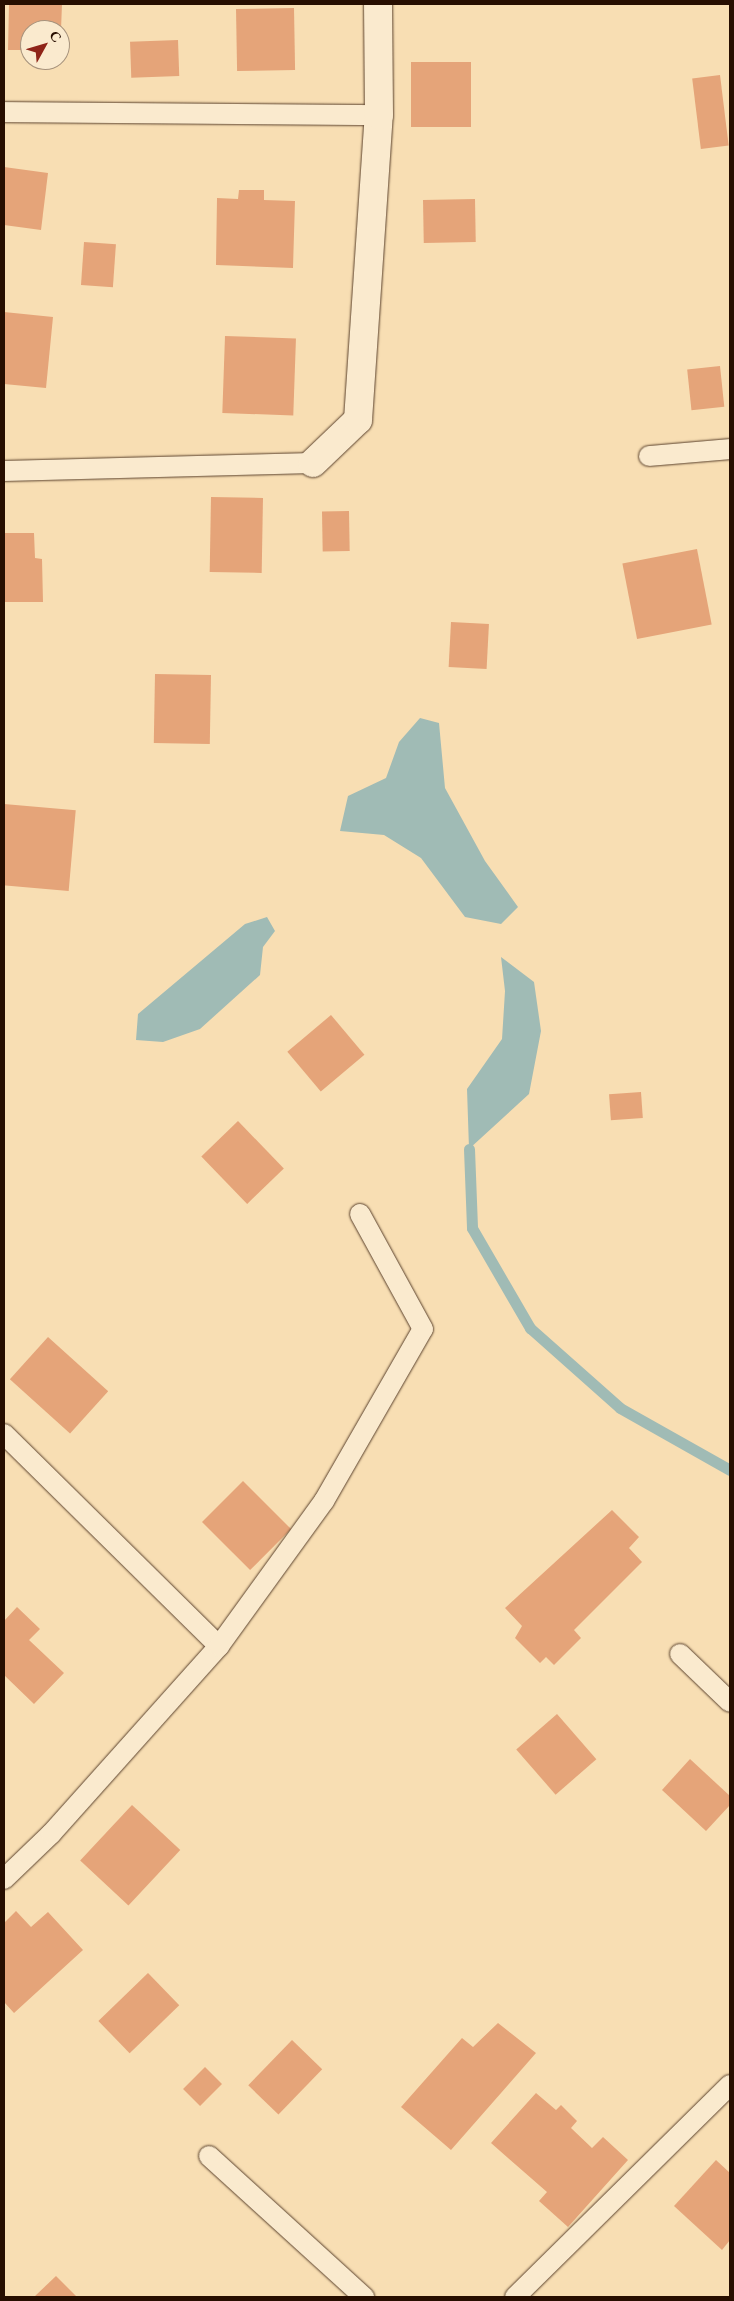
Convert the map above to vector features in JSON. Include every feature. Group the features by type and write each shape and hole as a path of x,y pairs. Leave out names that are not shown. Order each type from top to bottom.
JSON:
{"street":[{"path":"313,463 358,420 379,115 378,4"}],"lane":[{"path":"4,112 379,115"},
{"path":"649,456 730,449"},
{"path":"4,471 313,463"},
{"path":"4,1879 51,1834 220,1646 324,1501 423,1329 360,1214"},
{"path":"4,1434 220,1646"},
{"path":"680,1654 730,1702"},
{"path":"515,2297 730,2085"},
{"path":"209,2156 364,2297"}],"water":[{"path":"420,718 439,723 445,788 485,861 518,907 501,924 465,917 421,858 384,835 340,831 348,796 386,778 399,742"},
{"path":"267,917 275,931 263,947 260,975 200,1029 163,1042 136,1040 138,1014 245,924"},
{"path":"501,957 534,982 541,1031 529,1094 469,1149 467,1089 502,1039 505,991"}],"building":[{"path":"9,4 62,4 61,20 20,20 20,50 8,50"},
{"path":"294,8 295,70 237,71 236,9"},
{"path":"178,40 179,76 131,78 130,42"},
{"path":"411,62 471,62 471,127 411,127"},
{"path":"720,75 729,145 701,149 692,78"},
{"path":"4,167 48,173 41,230 4,225"},
{"path":"239,190 264,190 264,200 295,201 293,268 216,265 217,198 238,199"},
{"path":"475,199 476,242 424,243 423,200"},
{"path":"84,242 116,244 113,287 81,285"},
{"path":"4,312 53,317 46,388 4,384"},
{"path":"225,336 296,338 293,415 222,413"},
{"path":"720,366 724,407 691,410 687,369"},
{"path":"211,497 263,498 262,573 210,572"},
{"path":"322,511 349,511 350,551 323,551"},
{"path":"4,533 34,533 35,558 42,559 43,602 4,602"},
{"path":"697,549 712,625 637,639 622,564"},
{"path":"451,622 489,624 487,669 449,667"},
{"path":"155,674 211,675 210,744 154,743"},
{"path":"4,804 76,810 69,891 4,885"},
{"path":"331,1015 364,1055 321,1091 287,1052"},
{"path":"641,1092 643,1118 611,1120 609,1094"},
{"path":"238,1121 284,1168 247,1204 201,1156"},
{"path":"48,1337 108,1391 70,1434 10,1379"},
{"path":"243,1481 291,1529 250,1570 202,1522"},
{"path":"612,1510 639,1537 629,1548 642,1562 574,1630 581,1638 554,1665 546,1657 540,1663 515,1638 522,1626 505,1608"},
{"path":"17,1607 40,1629 29,1640 64,1673 34,1704 4,1675 4,1621"},
{"path":"557,1714 596,1759 556,1795 516,1749"},
{"path":"690,1759 730,1796 730,1805 706,1831 662,1790"},
{"path":"132,1805 180,1850 128,1906 80,1861"},
{"path":"16,1911 31,1927 48,1912 83,1950 14,2013 4,2002 4,1923"},
{"path":"148,1973 179,2005 130,2053 98,2021"},
{"path":"498,2023 536,2053 451,2150 401,2107 462,2038 473,2047"},
{"path":"292,2040 322,2069 278,2114 248,2085"},
{"path":"205,2067 222,2084 200,2106 183,2089"},
{"path":"536,2093 556,2110 561,2105 577,2121 571,2128 592,2148 603,2137 628,2160 568,2227 539,2201 547,2192 491,2143"},
{"path":"716,2160 730,2173 730,2240 722,2250 674,2206"},
{"path":"56,2276 77,2297 34,2297"}],"waterway":[{"path":"469,1149 472,1228 530,1328 620,1408 730,1470"}]}
